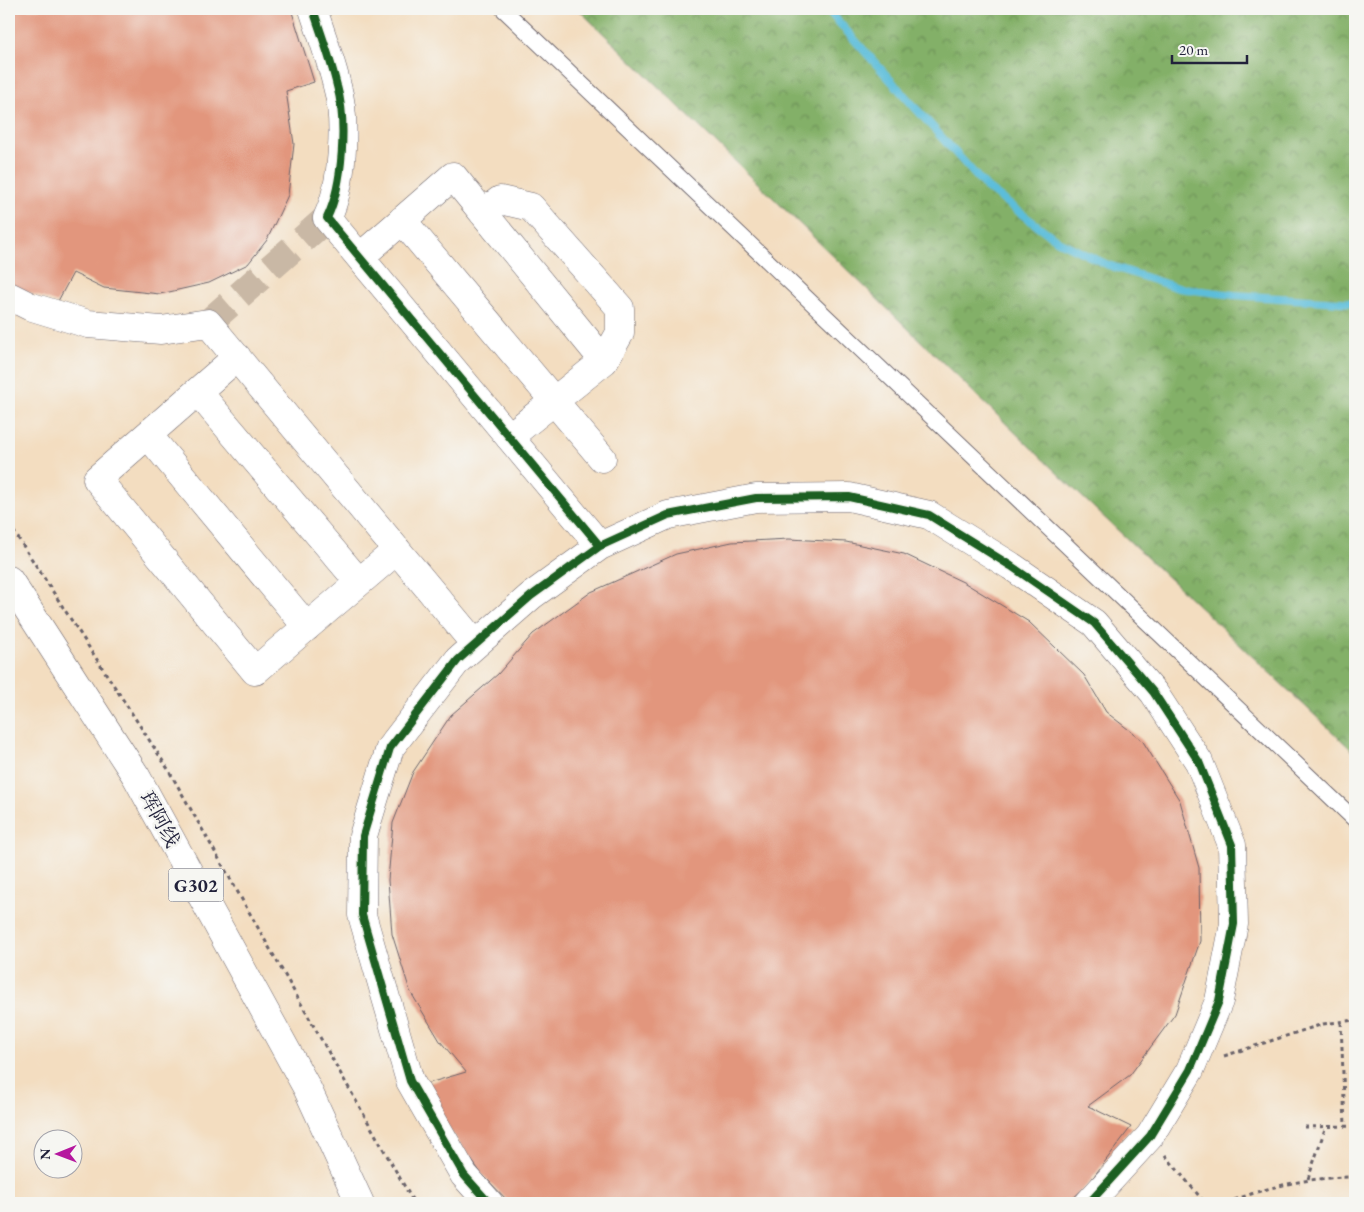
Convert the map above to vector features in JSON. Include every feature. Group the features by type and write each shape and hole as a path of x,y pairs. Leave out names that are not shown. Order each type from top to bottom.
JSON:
{"main road":[{"path":"313,9 338,88 343,150 334,203 327,218 600,546"},
{"path":"360,257 453,176 604,361"},
{"path":"483,213 500,200 531,208 620,308 620,333 604,361 509,437"},
{"path":"402,220 556,400 602,458"},
{"path":"9,296 29,306 88,324 161,330 208,323 475,644"},
{"path":"237,357 96,479 255,671 397,550"},
{"path":"198,392 360,582"},
{"path":"148,435 307,627"},
{"path":"489,1203 464,1174 410,1080 362,915 363,836 390,748 458,660 532,596 600,546 668,515 756,498 849,497 929,515 1011,566 1094,623 1154,693 1199,762 1232,845 1234,924 1219,1000 1190,1070 1150,1136 1089,1203"},
{"name":"珲阿线","path":"9,580 136,776 307,1088 360,1203"}],"lane":[{"path":"503,9 1355,820"}],"path":[{"path":"9,524 168,769 414,1203"},
{"path":"1196,1057 1219,1057 1323,1024 1355,1020"},
{"path":"1341,1022 1345,1126"},
{"path":"1308,1179 1326,1126"},
{"path":"1304,1127 1355,1126"},
{"path":"1150,1136 1204,1203"},
{"path":"1227,1203 1247,1195 1308,1179 1355,1177"}],"green space":[{"path":"578,9 1355,9 1355,753 1058,474"}],"building":[{"path":"9,9 291,9 314,82 286,91 294,144 288,195 267,240 248,264 209,283 160,294 104,288 73,273 57,303 9,285"},
{"path":"789,539 846,542 904,554 965,583 1029,622 1084,675 1106,712 1142,740 1180,801 1199,868 1200,941 1175,1014 1130,1075 1088,1106 1131,1127 1088,1184 1068,1203 510,1203 481,1173 434,1108 422,1085 466,1072 440,1041 410,991 392,934 388,880 393,823 413,772 451,715 498,674 533,634 591,592 676,554 732,542"}],"waterway":[{"path":"827,9 987,188 1058,241 1108,265 1178,288 1234,295 1355,303"}],"tunnel":[{"path":"208,323 327,218"}],"cycle path":[{"path":"313,9 335,76 342,117 340,171 337,188 327,218 600,546"},
{"path":"489,1203 464,1175 410,1081 362,915 363,836 390,748 458,660 531,596 600,546 668,515 756,498 849,497 929,515 1011,566 1094,623 1154,693 1199,762 1232,845 1234,924 1219,1001 1190,1070 1150,1136 1089,1203"}]}
